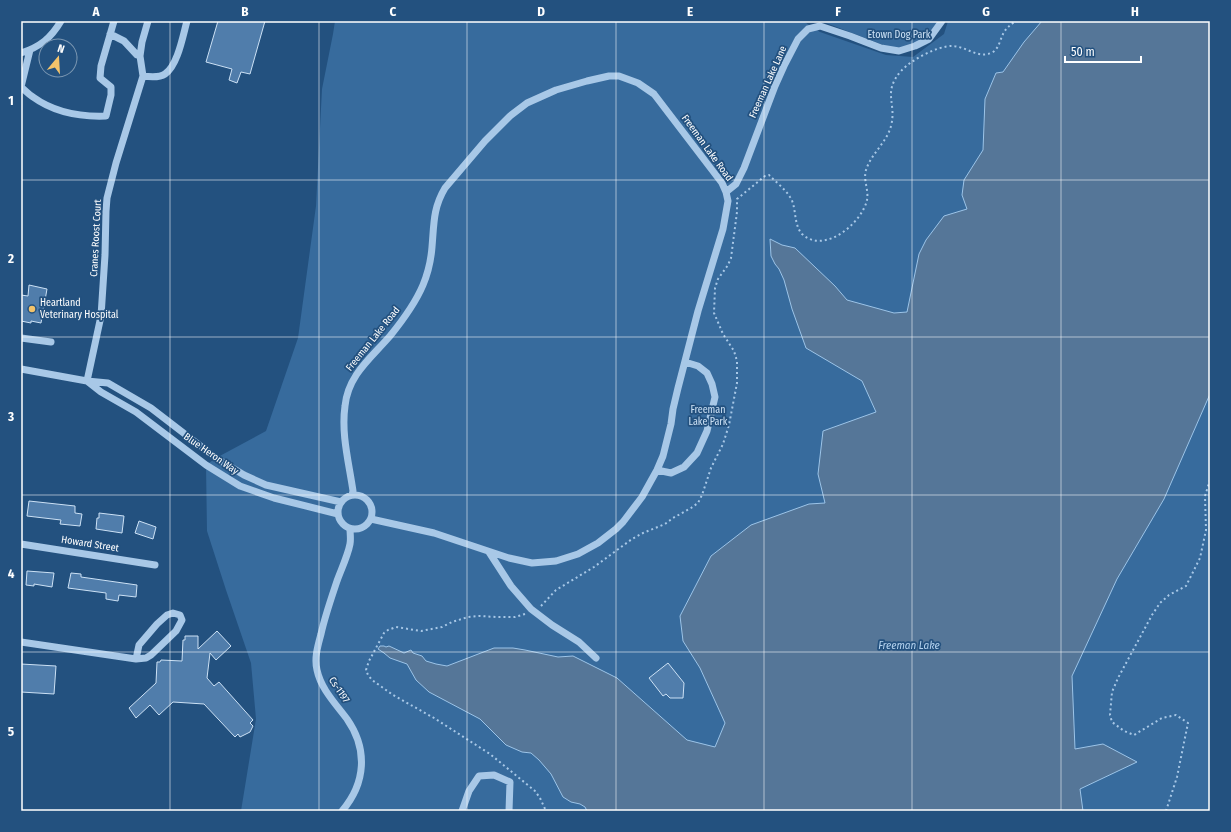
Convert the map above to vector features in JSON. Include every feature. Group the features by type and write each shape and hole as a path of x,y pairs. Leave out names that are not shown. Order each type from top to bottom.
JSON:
{"street":[{"path":"21,53 30,50 49,37 61,21"},
{"path":"30,50 21,87 33,97 61,111 93,117 106,116 111,95 111,87 100,78 101,66 114,21"},
{"path":"148,21 140,56 143,76 155,77 165,74 174,64 187,21"},
{"name":"Freeman Lake Lane","path":"726,192 736,184 744,168 784,66 798,39 808,29 820,26 881,48 898,51 915,46 929,39 942,21"},
{"path":"110,34 124,41 136,55 140,56"},
{"name":"Cranes Roost Court","path":"87,381 101,316 106,211 109,192 116,163 143,76"},
{"name":"Freeman Lake Road","path":"352,495 353,491 347,457 344,418 346,399 352,381 366,362 405,317 418,295 430,260 434,216 440,196 445,188 485,141 510,116 527,103 556,90 609,76 619,76 638,83 654,94 722,183 728,201 722,229 675,399 663,456 642,497 623,522 608,536 588,549 573,556 556,561 532,563 520,562 434,533 371,519"},
{"path":"21,338 51,342"},
{"path":"657,470 671,473 684,467 697,454 709,424 715,397 712,384 707,373 698,366 685,362"},
{"name":"Blue Heron Way","path":"21,369 87,381 108,383 151,408 216,458 244,475 266,485 341,502"},
{"name":"Blue Heron Way","path":"87,381 101,392 136,412 206,465 240,486 274,498 338,514"},
{"path":"352,495 361,496 371,505 371,519 363,528 350,529 340,520 338,514 341,502 352,495"},
{"name":"Cs-1197","path":"342,811 351,800 360,780 362,757 355,732 348,720 325,690 316,668 316,656 325,618 350,544 350,529"},
{"name":"Howard Street","path":"21,544 155,564"},
{"path":"489,551 511,586 533,610 552,625 579,642 596,658"},
{"path":"21,642 136,659 146,658 176,631 182,620 180,615 173,613 167,615 157,624 139,645 136,659"},
{"path":"462,811 469,791 479,776 494,775 510,782 509,811"}],"path":[{"path":"546,811 535,791 490,754 434,718 393,695 372,680 366,670 369,660 384,633 388,630 396,628 421,631 442,627 468,617 515,617 527,614 539,608 556,590 594,567 632,539 664,524 698,503 711,468 723,444 729,425 737,383 737,361 734,350 714,313 715,288 718,279 731,258 737,212 737,199 765,176 769,175 791,197 798,226 802,234 812,239 821,241 831,239 838,235 859,218 864,208 867,200 865,174 871,160 886,138 891,126 893,115 891,92 893,83 901,71 908,64 943,47 952,46 983,55 993,52 999,46 1003,34 1008,26 1016,21"},
{"path":"1166,811 1176,777 1188,723 1176,715 1162,718 1134,735 1124,731 1112,722 1110,715 1112,692 1152,615 1160,603 1169,595 1186,586 1200,558 1206,530 1205,496 1210,480"}],"green space":[{"name":"Freeman Lake Park","path":"335,21 803,21 820,32 886,55 913,57 944,34 948,21 1210,21 1210,811 241,811 256,719 251,663 207,531 206,465 266,431 298,338 316,206 322,89"},
{"name":"Etown Dog Park","path":"821,21 940,21 929,39 899,51"}],"water":[{"name":"Freeman Lake","path":"1042,21 1210,21 1210,394 1164,499 1117,579 1072,676 1075,749 1103,744 1137,762 1080,789 1083,811 587,811 585,807 580,804 571,802 563,797 551,774 531,753 522,752 506,745 480,719 429,692 416,680 407,664 390,658 378,649 380,646 389,646 404,653 411,650 413,653 422,656 426,661 447,666 494,648 513,648 558,657 573,656 617,678 687,740 715,747 725,723 700,668 683,641 680,616 711,556 751,525 809,504 825,503 818,474 823,431 876,412 862,381 806,348 792,309 784,280 771,256 770,239 782,245 795,248 835,286 847,300 894,313 907,312 919,254 926,240 944,216 967,209 962,195 964,180 983,150 985,99 996,73 1003,72 1024,42"}],"building":[{"path":"218,21 265,21 250,74 241,72 237,83 229,80 232,69 206,62"},
{"name":"Heartland Veterinary Hospital","path":"29,285 47,289 41,323 21,321 21,295 28,296"},
{"path":"29,501 75,506 75,513 82,514 80,526 60,524 61,520 27,516"},
{"path":"99,513 124,516 122,533 96,529"},
{"path":"139,521 156,527 153,539 135,533"},
{"path":"27,571 54,573 52,587 34,584 34,586 26,585"},
{"path":"71,573 81,574 81,577 137,585 136,597 119,595 118,601 106,599 106,593 68,588"},
{"path":"217,631 231,646 216,660 210,653 207,678 214,686 219,682 253,720 250,723 253,726 250,732 240,737 238,734 235,737 204,704 173,702 159,715 150,705 136,718 129,708 156,683 157,662 160,662 161,660 182,661 183,640 185,640 185,636 198,636 198,649"},
{"path":"668,663 684,683 683,698 670,698 666,694 663,696 649,678"},
{"path":"21,664 56,666 54,694 21,692"}],"place":[{"name":"Heartland Veterinary Hospital","path":"32,309"}]}
